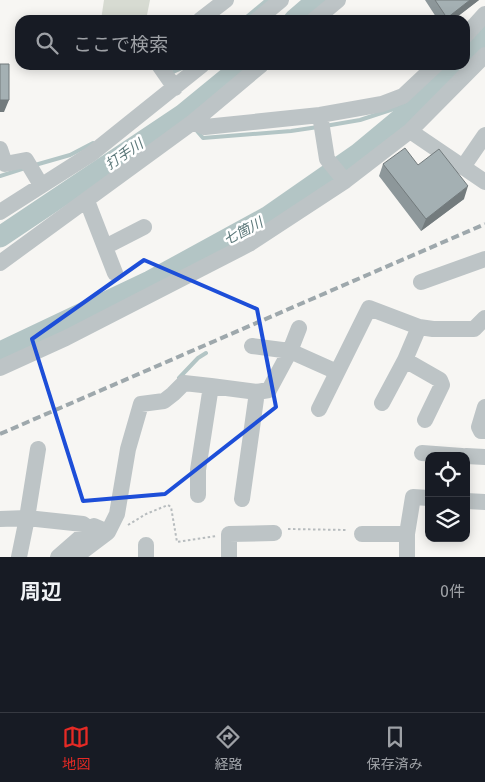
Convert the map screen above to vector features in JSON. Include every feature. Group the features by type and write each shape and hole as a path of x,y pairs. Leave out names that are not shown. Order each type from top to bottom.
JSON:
{"street":[{"path":"263,15 281,0"},
{"path":"320,15 338,0"},
{"path":"208,15 221,7"},
{"path":"470,30 485,14"},
{"path":"470,69 485,54"},
{"path":"162,70 175,88"},
{"path":"0,212 91,154 196,70"},
{"path":"0,263 193,122 255,70"},
{"path":"193,122 205,127 320,116 382,104 403,96 431,70"},
{"path":"0,368 66,338 249,244 345,181 410,131 469,70"},
{"path":"320,116 328,159 345,181"},
{"path":"410,131 485,182"},
{"path":"463,167 485,135"},
{"path":"0,148 5,164 26,160 41,185"},
{"path":"87,201 115,273"},
{"path":"105,247 144,227"},
{"path":"421,282 485,259"},
{"path":"319,409 369,308 419,327 433,329 474,328 485,318"},
{"path":"382,403 405,360 419,327"},
{"path":"75,557 117,514 128,449 141,404 164,401 184,383 258,392 268,390 290,351 299,328"},
{"path":"252,346 290,351 336,372"},
{"path":"405,360 440,380 442,385 425,420"},
{"path":"198,494 198,470 211,386"},
{"path":"242,499 258,392"},
{"path":"485,407 479,426 481,431 485,431"},
{"path":"19,557 38,449"},
{"path":"470,456 485,457"},
{"path":"407,557 407,534 413,497 425,498"},
{"path":"470,501 485,502"},
{"path":"0,519 27,518 84,524 100,530"},
{"path":"58,557 100,530"},
{"path":"229,557 229,534 274,533"},
{"path":"362,534 407,534"}],"path":[{"path":"100,530 115,533 146,514 168,506 171,507 177,542 229,534"},
{"path":"274,533 279,529 357,530 362,534"}],"highlighted area":[{"path":"144,260 257,309 276,407 165,494 83,501 32,339"}],"shaded area":[{"path":"104,0 150,0 147,15 102,15"}],"building":[{"path":"435,0 470,0 451,15 445,15"},
{"path":"0,64 9,64 9,100 0,100"},
{"path":"405,148 418,165 439,149 468,186 426,219 383,164"}],"waterway":[{"path":"249,15 267,0"},
{"name":"打手川","path":"300,15 317,0"},
{"name":"七箇川","path":"470,50 485,34"},
{"path":"173,72 178,70"},
{"name":"打手川","path":"0,237 182,115 237,70"},
{"name":"七箇川","path":"0,352 150,281 267,217 359,153 424,99 451,70"},
{"path":"325,126 360,120 424,99"},
{"path":"197,131 203,138 318,127"},
{"path":"35,165 70,155 93,143"},
{"path":"0,176 25,168"},
{"path":"179,378 198,358 206,353"}],"railway":[{"path":"0,434 485,224"}]}
